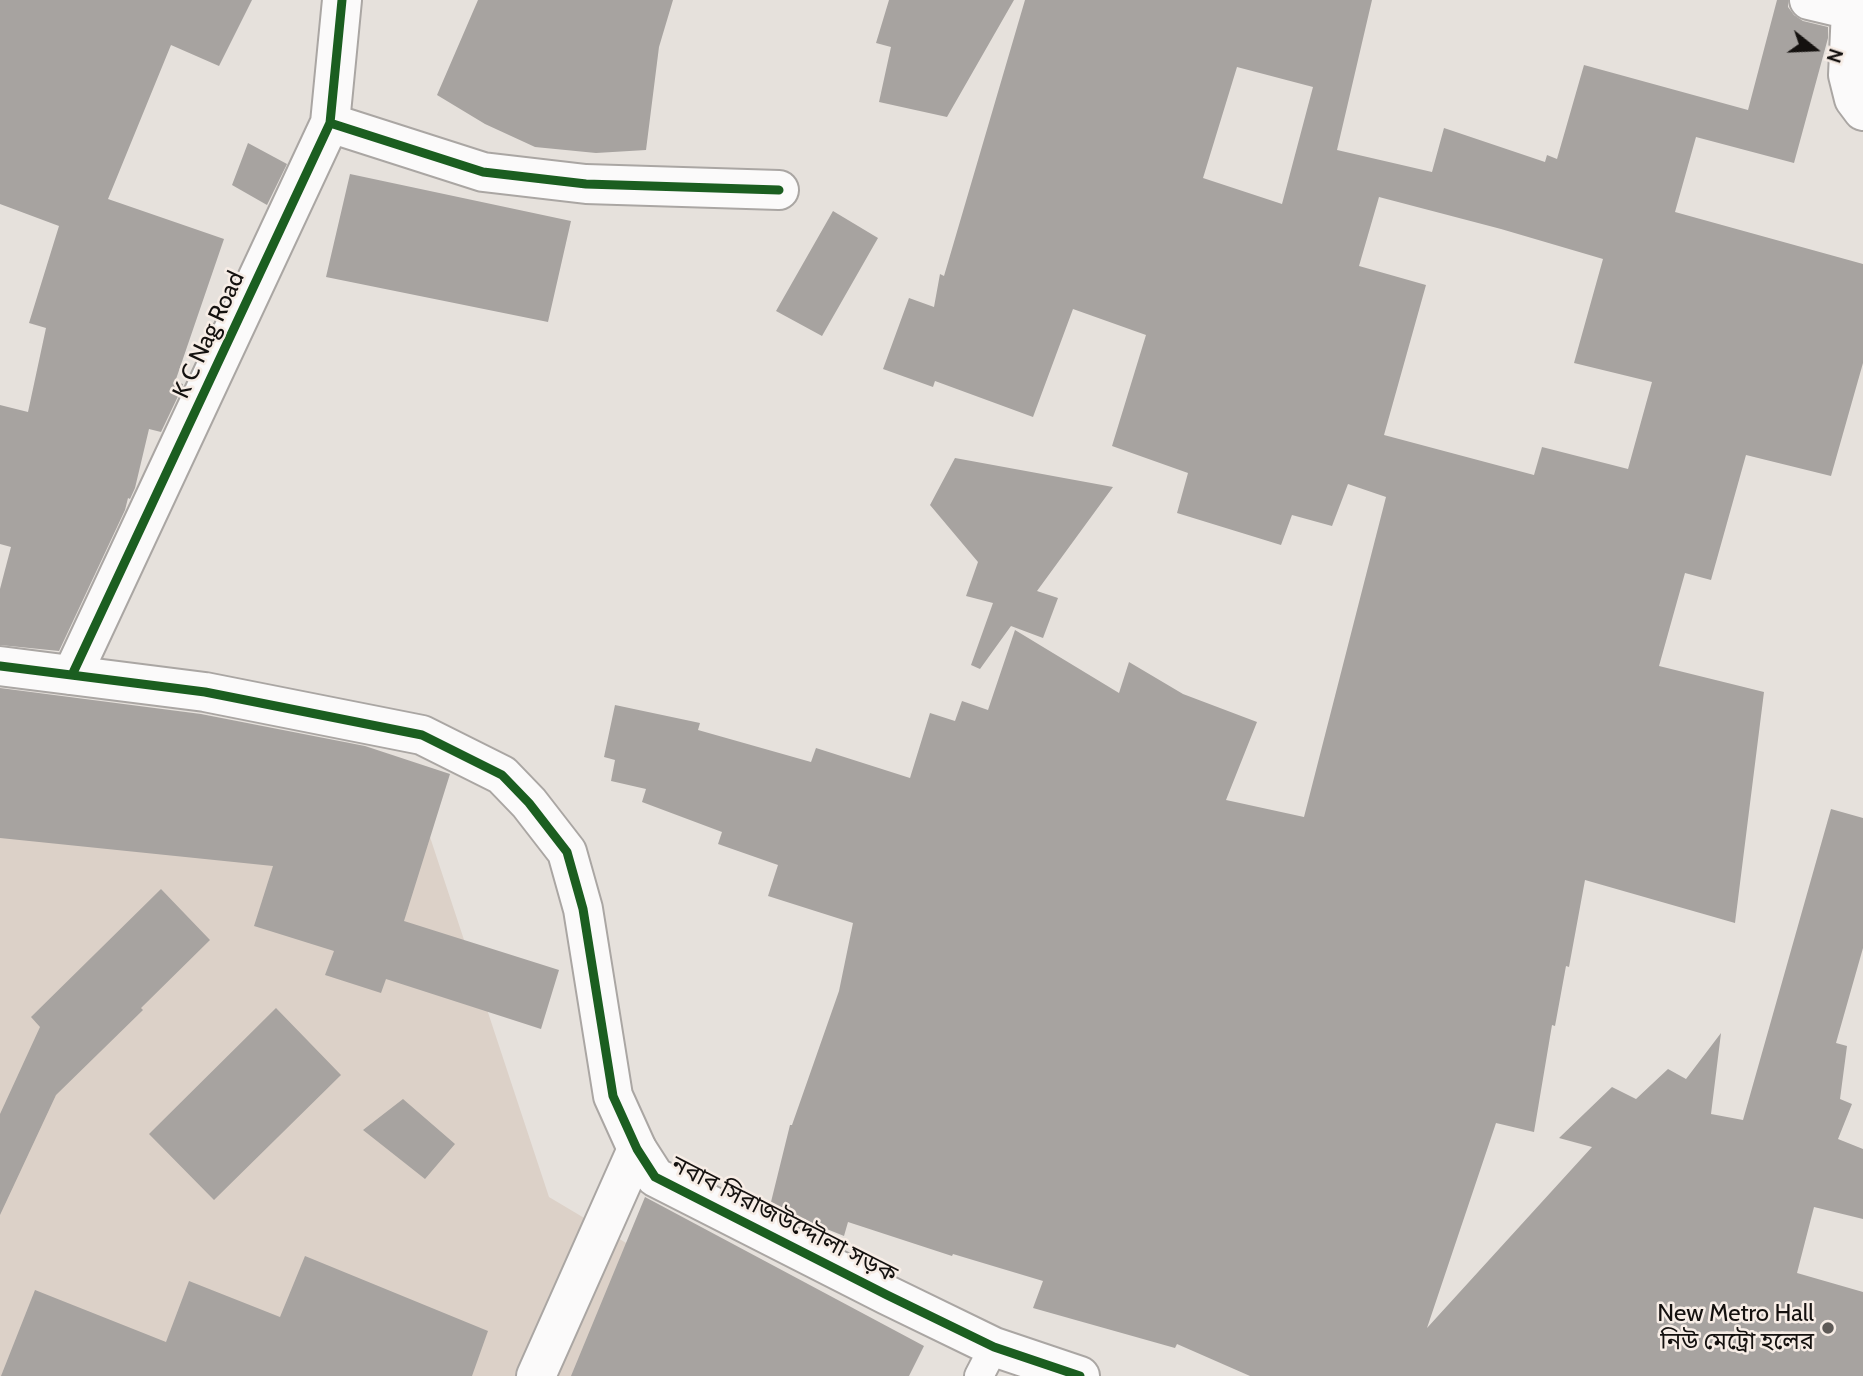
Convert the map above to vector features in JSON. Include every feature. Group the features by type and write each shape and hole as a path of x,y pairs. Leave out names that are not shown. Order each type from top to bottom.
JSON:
{"street":[{"name":"K C Nag Road","path":"72,675 330,123 342,0"},
{"path":"1809,0 1853,5 1848,75 1858,105"},
{"path":"330,123 483,172 586,184 779,190"},
{"name":"নবাব সিরাজউদ্দৌলা সড়ক","path":"0,666 205,692 422,735 502,775 529,803 567,852 583,909 613,1096 637,1149 655,1177 887,1295 987,1362 1080,1376"},
{"path":"536,1376 637,1149"}],"shaded area":[{"path":"0,796 428,831 549,1197 854,1376 0,1376"}],"building":[{"path":"0,0 252,0 219,66 171,45 108,199 224,239 175,382 183,384 181,390 161,432 149,429 135,488 130,499 128,498 125,510 59,651 0,645 0,589 11,547 0,544 0,405 28,412 46,328 29,323 59,226 0,204"},
{"path":"478,0 673,0 659,47 646,150 596,153 535,147 485,124 437,95"},
{"path":"889,0 1014,0 947,117 879,102 891,47 876,43"},
{"path":"1025,0 1372,0 1337,150 1432,172 1444,128 1545,162 1547,155 1557,159 1584,65 1748,110 1777,0 1788,0 1788,7 1803,21 1828,27 1828,38 1794,163 1696,137 1675,212 1863,264 1863,363 1831,476 1746,455 1711,580 1685,573 1659,666 1764,692 1735,923 1585,880 1569,967 1566,966 1555,1026 1552,1025 1534,1132 1496,1123 1427,1328 1592,1147 1559,1138 1612,1087 1636,1099 1668,1069 1686,1079 1721,1033 1711,1114 1743,1120 1831,809 1863,818 1863,948 1836,1043 1847,1046 1840,1099 1852,1104 1838,1139 1863,1149 1863,1219 1814,1207 1797,1273 1863,1292 1863,1376 1250,1376 1177,1344 1175,1348 1033,1308 1043,1281 953,1254 952,1256 848,1222 844,1236 770,1206 790,1125 839,991 853,923 768,896 778,865 718,844 722,832 642,802 646,789 611,781 615,760 604,757 615,705 700,723 698,730 811,762 816,748 910,778 930,713 955,721 962,701 988,710 1015,630 1119,693 1129,662 1183,694 1257,722 1226,800 1304,817 1386,497 1348,484 1332,526 1292,515 1281,545 1177,513 1188,473 1112,446 1146,335 1073,309 1033,417 935,381 933,387 883,369 909,298 934,307 940,274 944,276","holes":["1237,67 1313,87 1282,204 1203,178","1379,197 1603,259 1574,363 1652,382 1628,469 1542,447 1534,475 1384,435 1426,285 1359,266"]},
{"path":"248,143 287,164 267,205 232,185"},
{"path":"350,174 571,221 548,322 326,277"},
{"path":"833,211 878,238 822,336 776,311"},
{"path":"955,458 1113,487 1037,591 1058,598 1043,638 1011,626 980,669 971,665 993,603 966,596 978,562 930,505"},
{"path":"0,688 201,714 365,746 450,774 404,921 559,970 541,1029 386,979 381,993 325,975 334,951 254,926 273,866 0,838"},
{"path":"161,889 210,940 56,1095 0,1215 0,1114 40,1027 31,1017"},
{"path":"276,1008 341,1075 214,1200 149,1134"},
{"path":"403,1099 455,1144 425,1179 363,1130"},
{"path":"645,1197 924,1346 909,1376 571,1376"},
{"path":"305,1256 488,1331 472,1376 1,1376 35,1290 166,1342 189,1281 280,1317"}],"cycle path":[{"path":"72,675 330,123 342,0"},
{"path":"330,123 483,172 586,184 779,190"},
{"path":"0,666 205,692 422,735 502,775 529,803 567,852 583,909 613,1096 637,1149 655,1177 994,1347 1080,1376"}],"place":[{"name":"New Metro Hall নিউ মেট্রো হলের","path":"1828,1328"}]}
